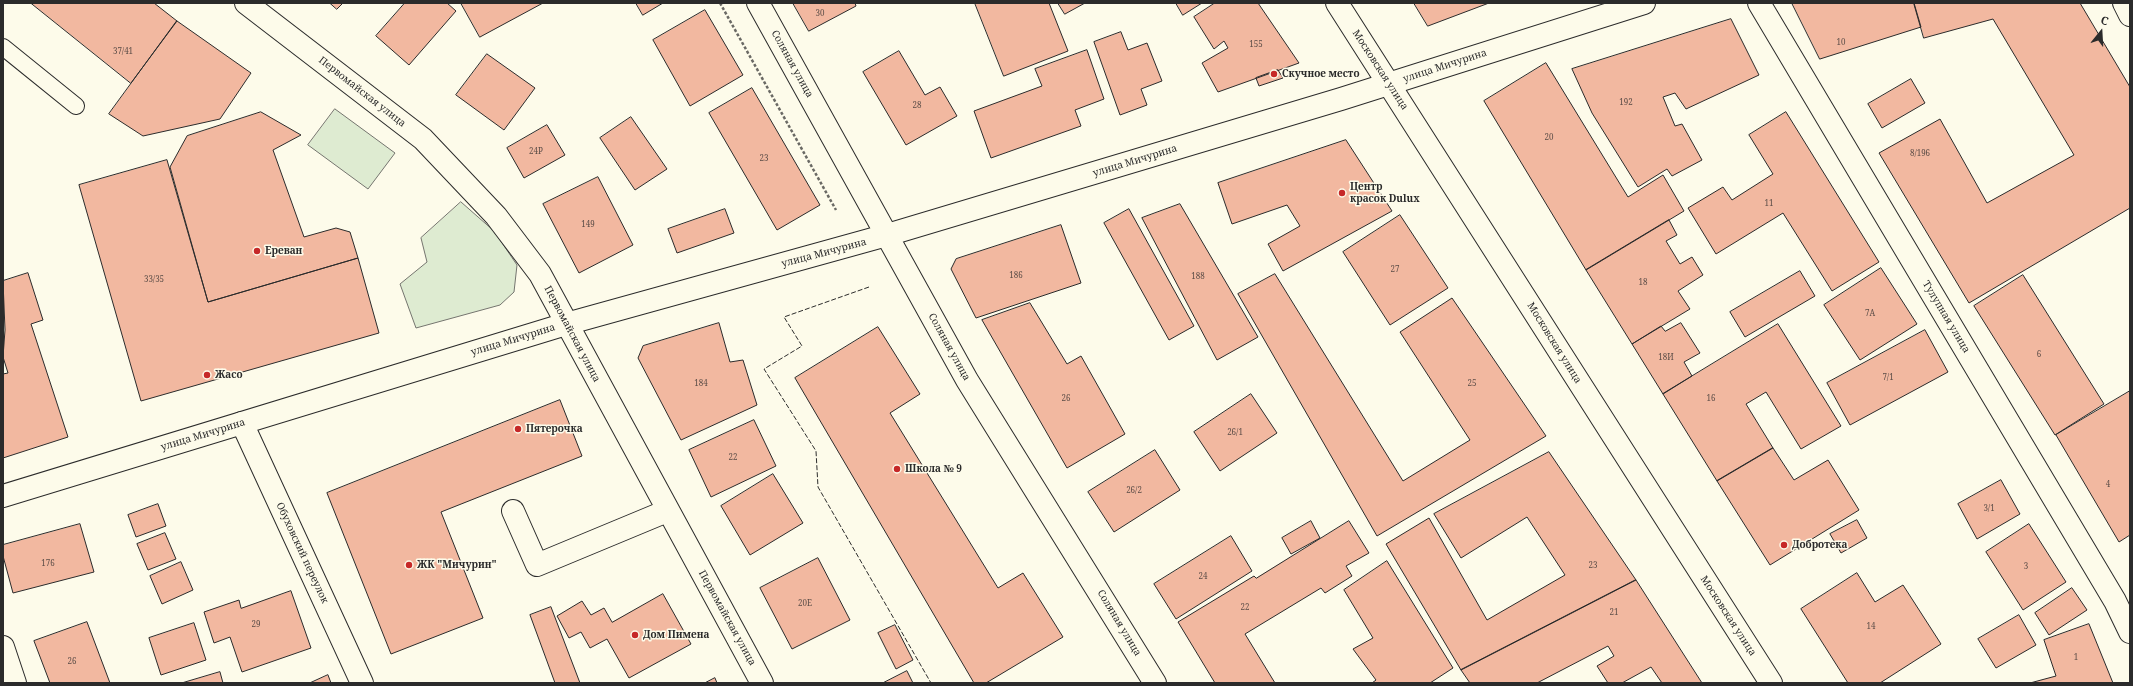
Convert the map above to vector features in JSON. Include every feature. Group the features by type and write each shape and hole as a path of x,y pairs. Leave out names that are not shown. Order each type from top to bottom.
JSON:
{"street":[{"name":"Первомайская улица","path":"246,3 423,139 496,216 540,274 762,683"},
{"name":"Соляная улица","path":"758,3 967,380 1155,683"},
{"name":"Московская улица","path":"1337,3 1771,683"},
{"name":"улица Мичурина","path":"3,496 566,324 887,235 1389,84 1644,3"},
{"name":"Тулупная улица","path":"1759,3 2114,601 2130,632"},
{"path":"2124,3 2130,15"},
{"name":"Обуховский переулок","path":"242,423 362,683"},
{"path":"513,512 537,565 667,510"},
{"path":"3,648 15,683"}],"lane":[{"path":"3,47 76,106"}],"path":[{"path":"720,3 836,210"}],"green space":[{"path":"335,109 395,153 368,189 308,145"},
{"path":"461,202 494,231 517,265 514,292 500,305 416,328 400,284 427,262 421,238"}],"building":[{"path":"31,3 154,3 177,21 131,83"},
{"path":"330,3 343,3 337,9"},
{"path":"405,3 447,3 456,11 409,65 376,36"},
{"path":"461,3 543,3 480,37"},
{"path":"636,3 663,3 643,15"},
{"path":"793,3 855,3 856,6 809,31"},
{"path":"975,3 1049,3 1068,51 1004,76"},
{"path":"1058,3 1085,3 1065,14"},
{"path":"1176,3 1202,3 1183,15"},
{"path":"1215,3 1258,3 1299,63 1218,92 1202,63 1228,48 1224,41 1214,49 1194,17"},
{"path":"1414,3 1489,3 1428,26"},
{"path":"1792,3 1914,3 1921,27 1820,59"},
{"path":"1914,3 2080,3 2130,87 2130,208 1969,303 1879,153 1940,119 1987,203 2074,155 1993,19 1924,38"},
{"path":"705,10 743,75 690,106 653,40"},
{"path":"1731,19 1759,75 1686,109 1675,93 1663,97 1675,126 1682,124 1702,160 1672,176 1667,169 1638,187 1592,113 1572,69"},
{"path":"177,21 251,73 220,119 143,136 109,114"},
{"path":"1121,32 1128,50 1147,43 1162,81 1141,89 1147,105 1120,115 1094,42"},
{"path":"1087,50 1104,99 1075,110 1081,126 991,158 974,111 1042,86 1035,69"},
{"path":"899,51 925,95 940,87 957,116 906,145 863,72"},
{"path":"487,54 535,88 504,130 456,95"},
{"path":"1546,63 1628,197 1663,175 1684,211 1586,270 1484,101"},
{"name":"Скучное место","path":"1278,70 1283,78 1259,86 1256,78"},
{"path":"1911,79 1925,103 1882,128 1868,104"},
{"path":"752,88 820,205 777,230 709,113"},
{"path":"261,112 301,135 273,150 304,237 336,228 350,232 358,258 208,302 170,167 187,136"},
{"path":"1786,112 1879,262 1832,291 1783,213 1716,254 1688,208 1723,187 1732,200 1773,174 1749,135"},
{"path":"631,117 667,169 635,190 600,138"},
{"path":"547,125 565,155 524,178 507,148"},
{"path":"1346,140 1392,211 1283,271 1268,244 1300,226 1287,205 1232,224 1218,183"},
{"path":"167,160 208,302 358,258 379,333 141,401 79,185"},
{"path":"598,177 633,245 579,273 543,204"},
{"path":"1180,204 1258,337 1217,360 1142,218"},
{"path":"725,209 734,233 677,253 668,229"},
{"path":"1129,209 1194,326 1169,340 1104,223"},
{"path":"1400,215 1448,288 1390,325 1343,252"},
{"path":"1669,220 1677,235 1666,241 1680,264 1692,257 1703,275 1678,291 1690,309 1632,344 1586,270"},
{"path":"1061,225 1081,283 976,318 951,269 956,259"},
{"path":"1881,268 1917,324 1860,360 1824,305"},
{"path":"1800,271 1815,296 1745,337 1730,312"},
{"path":"28,273 43,320 31,324 68,437 3,458 3,374 8,373 3,357 5,330 3,281"},
{"path":"1275,274 1403,481 1470,440 1400,332 1452,298 1546,436 1377,536 1238,294"},
{"path":"2023,275 2104,404 2055,435 1974,306"},
{"path":"1030,303 1067,364 1081,356 1125,434 1067,468 982,320"},
{"path":"719,323 730,362 743,360 757,405 681,440 638,358 643,346"},
{"path":"1681,323 1700,353 1684,362 1692,376 1663,394 1632,344 1661,326 1665,331"},
{"path":"1778,324 1841,426 1801,449 1766,392 1746,404 1773,448 1717,481 1663,394"},
{"path":"878,327 920,394 890,413 998,588 1023,573 1063,637 986,683 974,683 795,378"},
{"path":"1925,330 1948,372 1850,425 1827,383"},
{"path":"2130,391 2130,535 2119,542 2056,435"},
{"path":"1251,394 1277,433 1220,471 1194,432"},
{"name":"ЖК \"Мичурин\"","path":"560,400 582,456 441,512 483,618 391,654 327,493"},
{"path":"754,420 776,466 711,497 689,450"},
{"path":"1773,448 1794,480 1828,460 1859,510 1770,565 1717,481"},
{"path":"1155,450 1180,490 1114,532 1088,492"},
{"path":"1549,452 1636,580 1461,670 1386,544 1429,518 1487,620 1565,575 1527,517 1461,558 1434,514"},
{"path":"773,474 803,523 750,555 721,506"},
{"path":"2001,480 2020,514 1977,539 1958,504"},
{"path":"158,504 166,526 136,537 128,515"},
{"path":"1857,520 1867,538 1841,553 1830,534"},
{"path":"1311,521 1320,538 1291,554 1282,538"},
{"path":"1349,521 1369,553 1346,566 1352,576 1325,593 1321,588 1245,634 1275,683 1215,683 1178,622 1254,576 1256,578"},
{"path":"80,524 94,572 13,593 3,556 3,545"},
{"path":"2029,524 2066,582 2023,610 1986,552"},
{"path":"165,533 176,559 148,570 137,544"},
{"path":"1231,536 1252,571 1176,619 1154,584"},
{"path":"818,558 850,620 792,649 760,588"},
{"path":"1387,561 1453,668 1430,683 1372,683 1376,680 1353,649 1373,638 1344,590"},
{"path":"181,562 193,590 162,604 150,576"},
{"path":"1857,573 1875,602 1903,585 1941,644 1880,683 1848,683 1801,609"},
{"path":"1636,580 1702,683 1662,683 1651,667 1622,683 1608,683 1597,666 1614,656 1608,646 1537,683 1470,683 1461,670"},
{"path":"2072,588 2087,610 2049,635 2035,613"},
{"path":"291,591 311,648 242,672 230,637 214,643 204,612 239,600 241,608"},
{"name":"Дом Пимена","path":"663,594 691,644 629,678 607,639 590,648 581,632 569,638 557,616 582,601 591,615 604,608 612,622"},
{"path":"551,607 580,683 555,683 530,615"},
{"path":"2019,615 2036,645 1996,668 1978,639"},
{"path":"87,622 110,683 50,683 34,641"},
{"path":"194,623 206,660 161,675 149,638"},
{"path":"2089,624 2113,683 2030,683 2056,676 2044,640"},
{"path":"895,625 913,660 896,669 878,633"},
{"path":"907,671 913,683 883,683"},
{"path":"220,672 223,683 182,683"},
{"path":"328,675 331,683 310,683"},
{"path":"715,678 717,683 705,683"}],"fence":[{"path":"869,287 784,317 802,346 764,369 816,451 818,487 931,683"}],"place":[{"name":"Скучное место","path":"1274,74"},
{"name":"Центр красок Dulux","path":"1342,193"},
{"name":"Ереван","path":"257,251"},
{"name":"Жасо","path":"207,375"},
{"name":"Пятерочка","path":"518,429"},
{"name":"Школа № 9","path":"897,469"},
{"name":"Добротека","path":"1784,545"},
{"name":"ЖК \"Мичурин\"","path":"409,565"},
{"name":"Дом Пимена","path":"635,635"}]}
